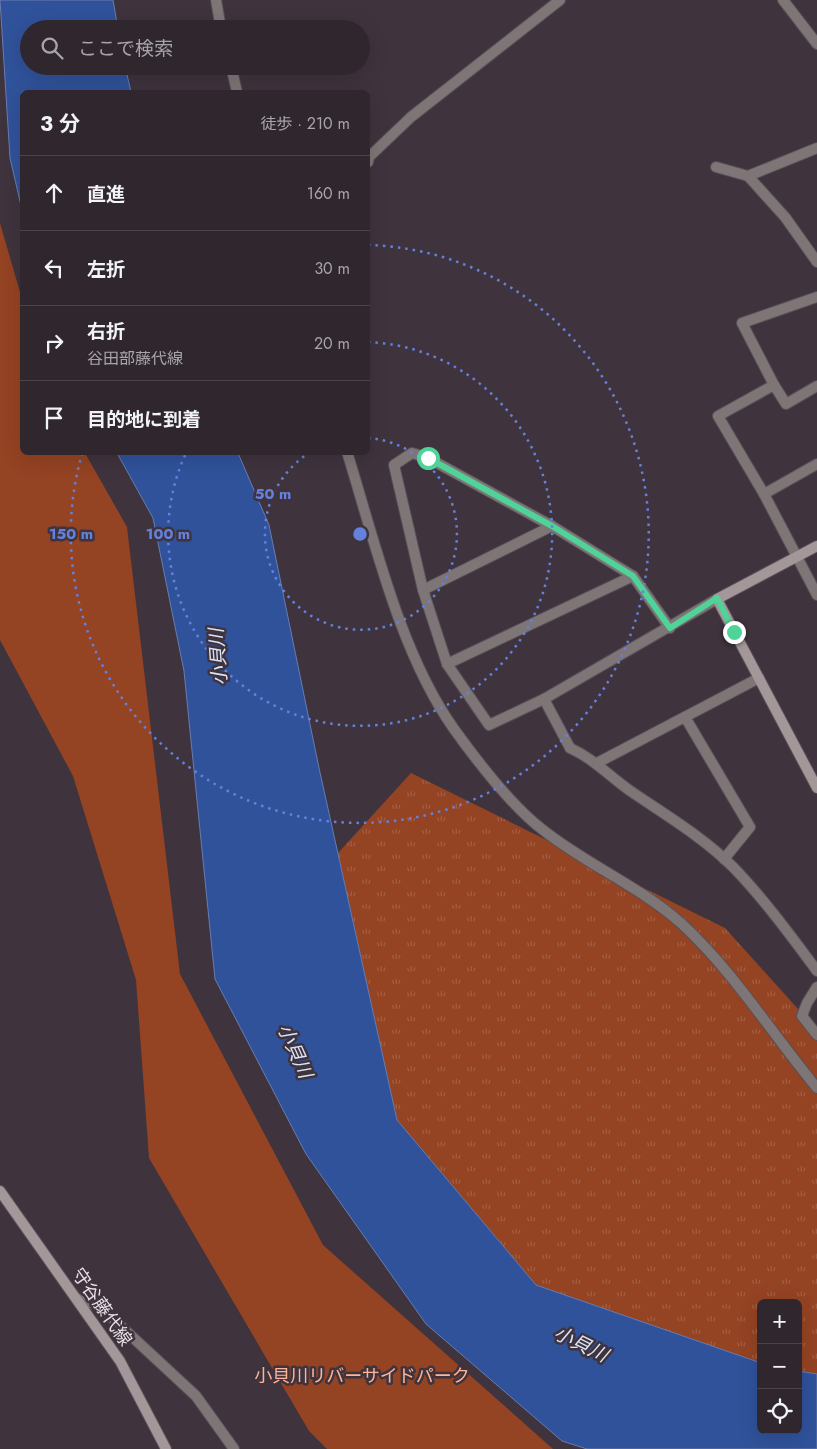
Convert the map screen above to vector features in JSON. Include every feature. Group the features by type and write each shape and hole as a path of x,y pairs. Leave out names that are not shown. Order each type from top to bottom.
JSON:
{"main road":[{"path":"817,546 717,598 817,788"},
{"name":"守谷藤代線","path":"0,1191 120,1361 166,1449"}],"street":[{"path":"216,0 219,20"},
{"path":"370,156 411,117 560,0"},
{"path":"783,0 817,44"},
{"path":"232,75 236,90"},
{"path":"748,176 817,148"},
{"path":"716,167 748,176 785,217 817,262"},
{"path":"817,297 742,323 786,404 817,386"},
{"path":"774,384 718,416 764,494 817,595"},
{"path":"670,628 633,576 552,526 428,458 412,453 394,465 424,590 447,664 489,725 544,699 670,628 717,598"},
{"path":"347,455 399,617 424,677 454,729 505,792 543,830 682,924 733,979 817,1088"},
{"path":"764,494 817,464"},
{"path":"424,590 552,526"},
{"path":"447,664 633,576"},
{"path":"596,763 759,678"},
{"path":"544,699 570,748 596,763 724,859 788,933 817,971"},
{"path":"684,717 750,827 724,859"},
{"path":"817,988 806,1003 802,1016 817,1036"},
{"path":"78,1299 99,1306 196,1396 234,1449"}],"green space":[{"name":"小貝川リバーサイドパーク","path":"0,223 20,292 20,455 86,455 127,527 180,974 323,1245 553,1449 327,1449 309,1431 149,1158 136,980 73,776 0,640"},
{"path":"411,773 725,928 817,1030 817,1374 802,1372 802,1299 757,1299 757,1362 536,1285 397,1120 338,853"}],"water":[{"path":"0,0 113,0 116,20 20,20 20,75 127,75 131,90 20,90 20,201 10,158"},
{"name":"小貝川","path":"118,455 239,455 269,525 319,768 397,1120 536,1285 757,1362 757,1434 802,1434 802,1372 817,1374 817,1449 587,1449 562,1441 426,1324 306,1154 215,979 184,671 153,518"}],"route":[{"path":"428,458 552,526 633,576 670,628 717,598 734,632"}]}
